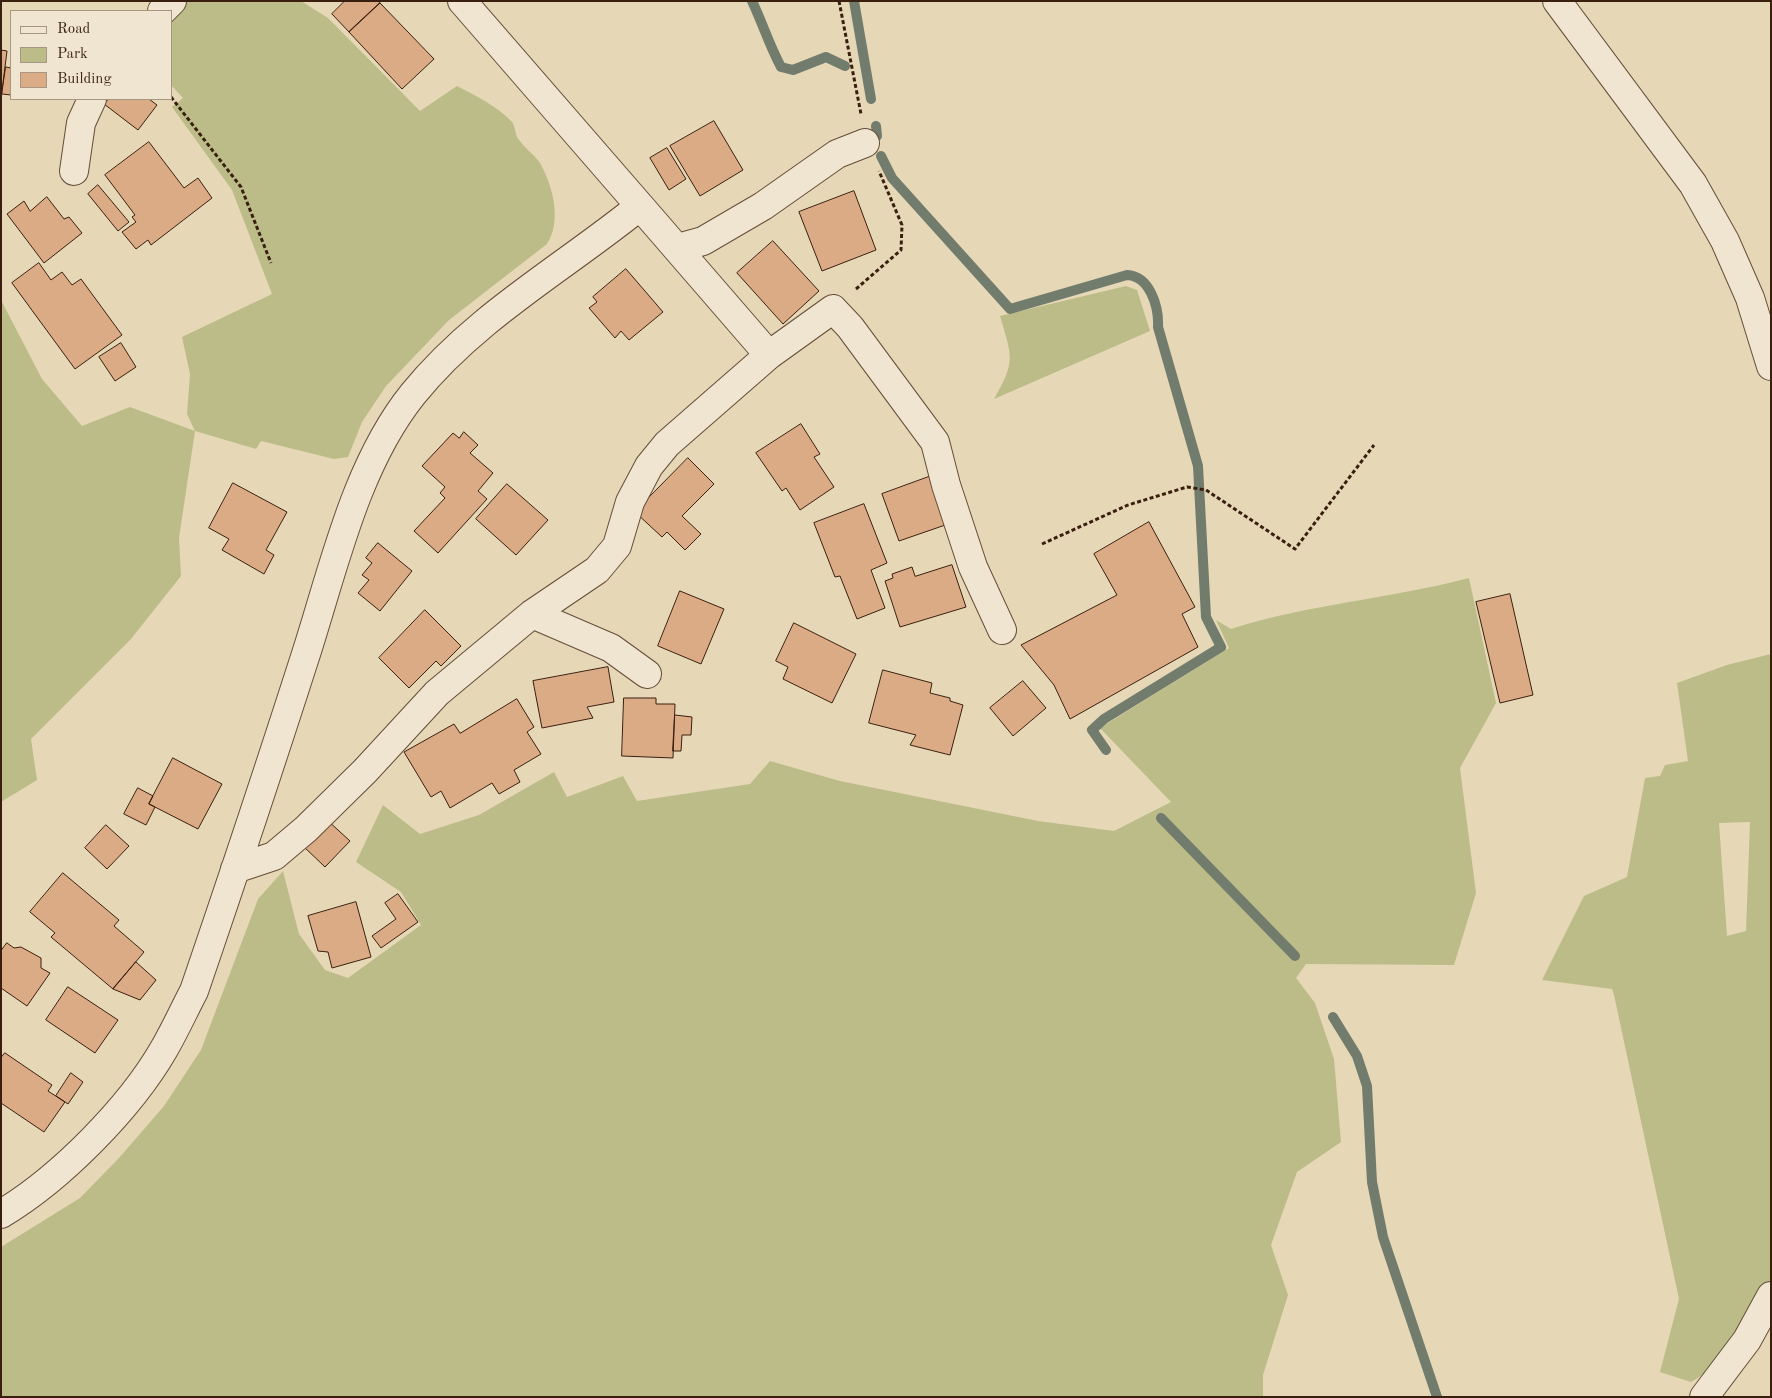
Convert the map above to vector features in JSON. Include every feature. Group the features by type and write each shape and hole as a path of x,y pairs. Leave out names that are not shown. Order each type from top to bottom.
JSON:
{"street":[{"path":"163,10 172,1"},
{"path":"462,1 769,355"},
{"path":"1557,1 1693,184 1726,242 1750,298 1771,366"},
{"path":"74,171 81,123 92,100"},
{"path":"678,248 703,242 763,206 837,154 865,143"},
{"path":"1,1214 59,1171 102,1129 138,1087 163,1050 194,991 236,869 353,507 389,429 413,395 443,361 476,331 640,206"},
{"path":"236,869 274,856 365,771 437,693 532,614 597,570 617,546 630,502 649,466 667,444 769,355 833,310 850,327 935,442 946,485 973,567 1002,630"},
{"path":"532,614 602,644 648,674"},
{"path":"1704,1397 1746,1340 1771,1296"}],"path":[{"path":"172,98 241,187 271,263"},
{"path":"1042,544 1128,505 1187,487 1206,490 1295,549 1374,445"}],"green space":[{"path":"179,1 301,1 328,18 420,111 457,86 500,111 512,122 517,137 540,163 549,182 555,214 552,235 547,244 449,320 386,386 362,422 348,457 334,459 261,441 256,449 195,431 187,414 190,374 182,337 272,294 232,190 172,107 183,98 172,86 172,10"},
{"path":"1126,286 1137,290 1150,331 994,399 1006,376 1010,359 1000,316"},
{"path":"1,300 42,379 82,426 130,407 195,431 179,538 181,576 131,639 31,739 37,780 1,802"},
{"path":"1469,578 1496,703 1460,768 1476,893 1454,965 1306,964 1296,978 1315,1003 1334,1059 1341,1142 1297,1172 1271,1245 1288,1295 1263,1375 1263,1397 1,1397 1,1247 80,1198 119,1158 164,1106 201,1050 258,899 283,871 299,934 325,970 348,978 421,925 401,892 356,862 383,805 420,834 479,815 554,772 567,797 623,776 637,801 750,784 770,761 840,781 1038,821 1114,831 1171,802 1100,728 1229,648 1216,620 1231,629 1290,613"},
{"path":"1771,654 1771,1279 1747,1324 1730,1350 1706,1372 1691,1382 1660,1372 1679,1299 1612,989 1542,980 1584,896 1627,877 1645,778 1660,776 1665,765 1688,761 1677,683 1727,665","holes":["1750,822 1746,931 1727,936 1719,823"]}],"building":[{"path":"345,1 379,1 380,3 349,32 332,14"},
{"path":"380,3 434,59 402,89 349,32"},
{"path":"1,50 7,51 1,99"},
{"path":"6,67 10,68 10,95 2,94"},
{"path":"108,100 150,100 157,105 138,130 104,104"},
{"path":"714,121 743,170 700,196 670,146"},
{"path":"149,142 184,188 198,178 212,198 151,245 148,240 136,249 122,232 136,222 132,217 135,215 105,175"},
{"path":"667,148 686,179 669,190 650,158"},
{"path":"98,185 129,222 118,231 88,194"},
{"path":"854,191 876,250 822,271 799,212"},
{"path":"47,197 64,219 69,217 82,233 44,263 7,214 24,201 30,211"},
{"path":"773,241 819,291 783,324 737,273"},
{"path":"39,263 51,280 62,272 72,285 81,279 122,335 75,369 12,283"},
{"path":"626,269 663,312 629,340 621,331 615,338 589,308 597,302 593,297"},
{"path":"121,343 136,367 115,381 99,357"},
{"path":"801,424 820,454 814,457 834,487 800,510 786,488 782,491 756,453"},
{"path":"464,432 478,445 470,453 493,473 478,491 487,499 438,553 414,531 445,498 440,493 445,487 422,466 453,433 459,438"},
{"path":"688,458 714,484 682,516 701,534 685,550 667,532 662,537 635,512"},
{"path":"934,475 951,523 899,541 882,494"},
{"path":"233,483 287,512 266,550 274,555 264,574 222,550 229,539 209,528"},
{"path":"507,484 548,520 516,555 476,519"},
{"path":"864,504 887,563 871,570 885,608 857,619 840,576 835,577 814,523"},
{"path":"1149,522 1195,607 1182,614 1198,647 1070,719 1054,685 1021,645 1117,595 1094,554"},
{"path":"378,543 412,571 380,611 358,593 369,580 362,575 372,563 366,558"},
{"path":"952,565 966,607 900,627 885,581 893,578 892,574 912,567 915,576"},
{"path":"680,591 724,609 701,664 658,646"},
{"path":"1510,594 1533,695 1500,703 1476,602"},
{"path":"425,610 461,646 441,666 436,661 409,688 379,658"},
{"path":"794,623 856,654 832,703 783,679 788,667 776,661"},
{"path":"608,667 614,702 587,707 593,718 542,728 533,681"},
{"path":"883,670 932,683 930,693 950,698 950,701 963,705 950,755 910,745 916,735 869,723"},
{"path":"1023,681 1046,708 1013,736 990,708"},
{"path":"624,698 656,698 656,704 675,704 673,758 622,756"},
{"path":"517,699 534,727 527,732 541,754 514,770 520,782 499,794 492,783 450,808 441,791 431,797 404,752 454,724 460,733"},
{"path":"675,715 692,717 691,735 682,735 681,751 673,751"},
{"path":"173,758 222,784 198,829 149,804"},
{"path":"138,788 153,796 149,804 155,807 146,825 124,814"},
{"path":"326,819 350,841 325,867 302,845"},
{"path":"106,825 129,846 107,869 85,848"},
{"path":"63,873 119,920 114,926 144,952 113,989 51,937 55,933 30,912"},
{"path":"398,894 418,922 381,948 372,936 396,919 385,903"},
{"path":"356,902 371,957 332,968 328,952 318,951 308,916"},
{"path":"7,943 14,948 21,947 41,958 41,968 50,973 27,1006 1,988 1,951"},
{"path":"136,962 156,980 140,1000 113,989"},
{"path":"68,987 118,1020 95,1053 46,1020"},
{"path":"5,1053 52,1085 48,1091 65,1102 44,1132 1,1103 1,1058"},
{"path":"71,1073 83,1082 68,1104 56,1096"}],"waterway":[{"path":"752,1 781,67 793,70 826,57 845,66"},
{"path":"854,1 871,99"},
{"path":"876,126 877,136"},
{"path":"881,156 892,178 1010,309 1127,275 1142,281 1152,294 1157,311 1158,327 1198,466 1206,617 1221,647 1104,719 1092,730 1106,750"},
{"path":"1161,818 1295,956"},
{"path":"1333,1017 1357,1056 1367,1086 1372,1182 1383,1237 1437,1397"}]}
